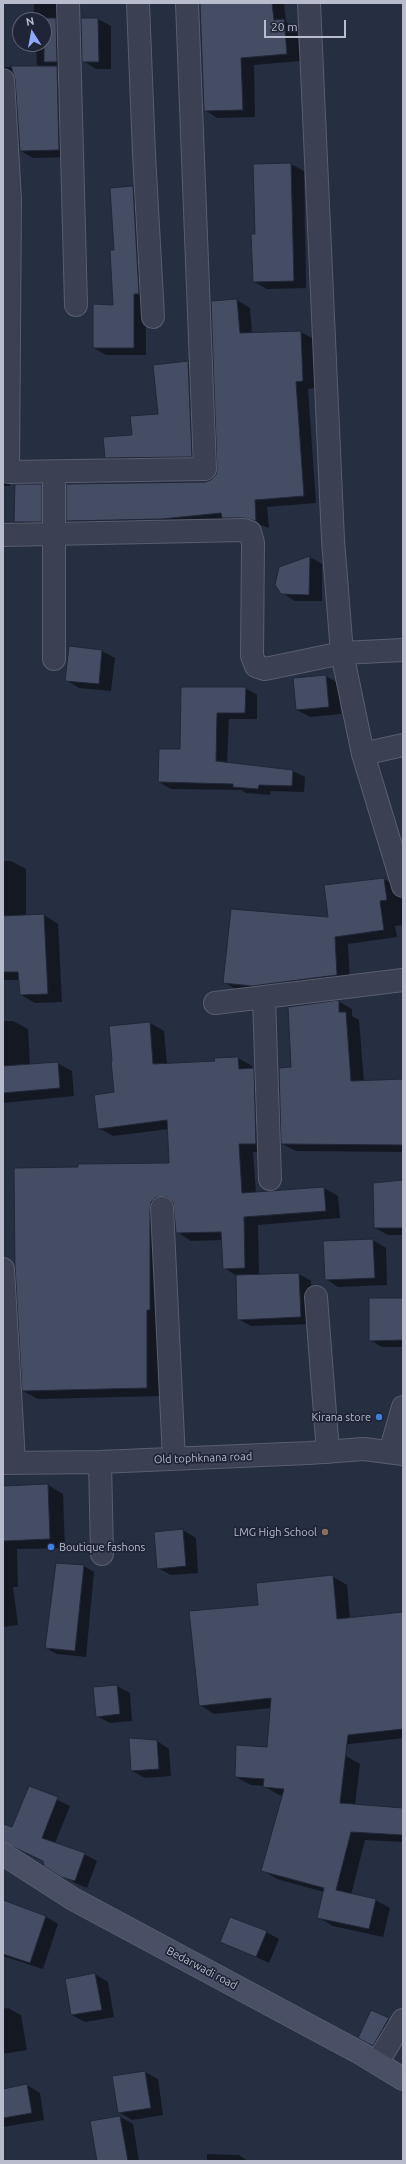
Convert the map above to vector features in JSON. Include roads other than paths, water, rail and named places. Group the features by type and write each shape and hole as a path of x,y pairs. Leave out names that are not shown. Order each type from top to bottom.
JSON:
{"street":[{"path":"68,3 76,305"},
{"path":"138,3 153,318"},
{"path":"3,80 10,199 8,472 205,469 187,3"},
{"path":"309,3 333,540 342,653 364,754 401,874"},
{"path":"54,472 52,534 54,659"},
{"path":"3,535 244,530 250,532 253,543 252,656 256,666 265,669 342,653 403,650"},
{"path":"364,754 403,745"},
{"path":"215,1004 403,980"},
{"path":"264,998 270,1179"},
{"path":"162,1208 174,1459"},
{"path":"3,1269 8,1462"},
{"path":"316,1297 328,1452"},
{"path":"397,1453 403,1407"},
{"name":"Old tophknana road","path":"8,1462 100,1462 328,1452 364,1449 397,1453"},
{"path":"100,1462 102,1554"},
{"name":"Bedarwadi road","path":"3,1854 73,1900 377,2063 403,2079"},
{"path":"377,2063 403,2020"}],"place":[{"name":"Kirana store","path":"379,1417"},
{"name":"LMG High School","path":"325,1532"},
{"name":"Boutique fashons","path":"51,1547"}]}
